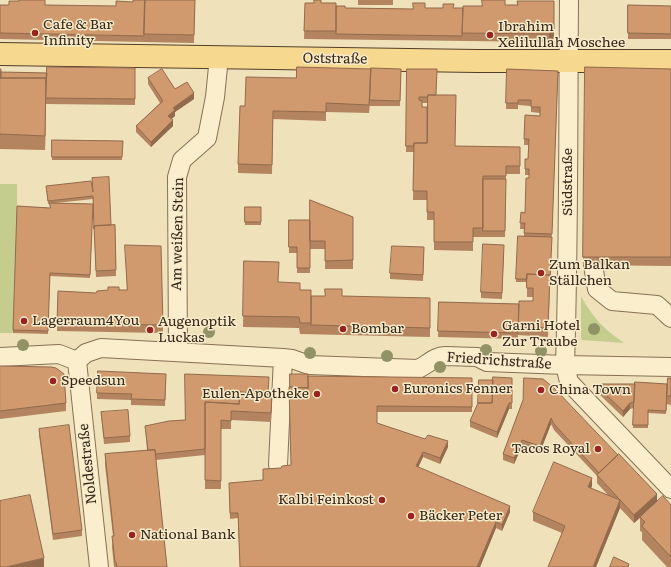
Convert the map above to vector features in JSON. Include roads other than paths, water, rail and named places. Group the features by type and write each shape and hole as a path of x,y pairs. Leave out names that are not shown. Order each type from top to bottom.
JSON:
{"main road":[{"name":"Oststraße","path":"0,54 477,61 671,61"}],"street":[{"name":"Südstraße","path":"569,0 565,365 569,382 671,489"},
{"name":"Am weißen Stein","path":"171,351 177,177 182,160 207,138 215,97 219,57"},
{"path":"593,266 597,289 612,301 657,305 671,318"},
{"name":"Friedrichstraße","path":"77,361 86,353 101,348 283,358 292,359 309,365 379,368 418,368 441,356 477,357 488,362 671,367"},
{"path":"0,357 59,354 77,361"},
{"path":"278,465 283,358"},
{"name":"Noldestraße","path":"77,361 99,567"}],"place":[{"name":"Cafe & Bar Infinity","path":"35,33"},
{"name":"Ibrahim Xelilullah Moschee","path":"490,35"},
{"name":"Zum Balkan Ställchen","path":"541,273"},
{"name":"Lagerraum4You","path":"24,321"},
{"name":"Bombar","path":"343,329"},
{"name":"Augenoptik Luckas","path":"150,330"},
{"name":"Garni Hotel Zur Traube","path":"494,334"},
{"name":"Speedsun","path":"53,381"},
{"name":"Euronics Fenner","path":"395,389"},
{"name":"China Town","path":"541,390"},
{"name":"Eulen-Apotheke","path":"317,394"},
{"name":"Tacos Royal","path":"598,449"},
{"name":"Kalbi Feinkost","path":"382,500"},
{"name":"Bäcker Peter","path":"411,516"},
{"name":"National Bank","path":"132,535"}]}
